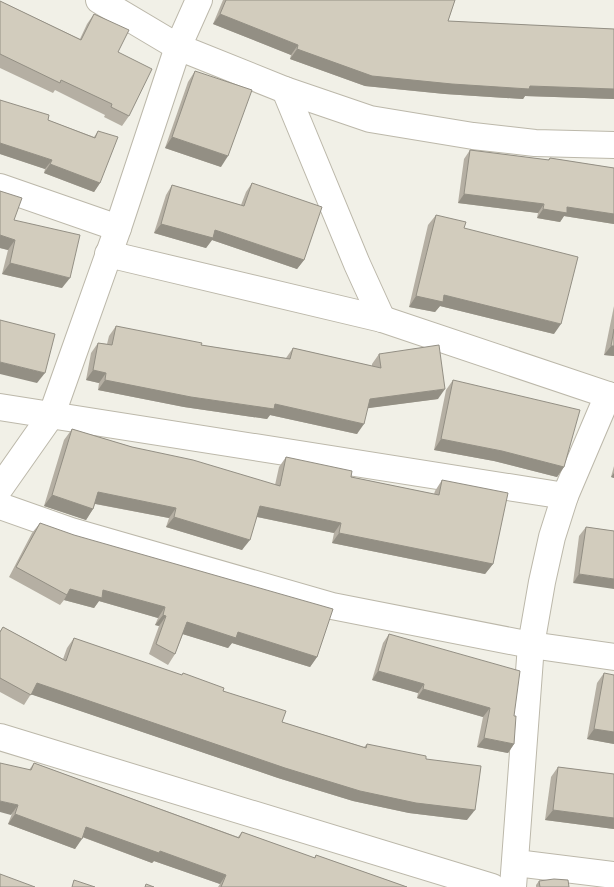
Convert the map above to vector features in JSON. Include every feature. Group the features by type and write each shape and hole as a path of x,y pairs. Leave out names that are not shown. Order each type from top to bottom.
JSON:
{"street":[{"path":"99,0 178,47 285,90 370,119 454,133 535,143 614,145"},
{"path":"0,488 52,414 118,228 178,47 199,0"},
{"path":"285,90 357,264 382,319"},
{"path":"0,187 118,228"},
{"path":"108,254 382,319 611,396 565,496 552,536 531,645 514,875 614,875"},
{"path":"0,407 565,496"},
{"path":"0,506 71,531 332,606 531,645 614,657"},
{"path":"0,738 492,887"}],"building":[{"path":"226,0 455,0 448,21 614,29 614,89 530,86 529,89 372,76 297,49 298,45 220,14"},
{"path":"0,1 81,40 94,14 129,30 118,52 152,69 129,116 111,107 112,104 61,80 60,83 0,54"},
{"path":"195,71 252,90 228,156 172,137"},
{"path":"0,100 49,115 48,120 95,138 98,131 118,137 100,183 50,164 52,160 0,143"},
{"path":"470,150 549,160 550,158 614,168 614,214 567,207 567,213 543,209 544,204 464,194"},
{"path":"252,183 322,207 304,260 215,230 213,238 161,224 172,185 244,206"},
{"path":"0,191 22,198 14,220 80,235 70,278 10,263 15,240 0,235"},
{"path":"436,215 466,222 464,228 578,257 561,324 444,295 443,302 416,296"},
{"path":"0,320 55,334 45,373 0,362"},
{"path":"116,326 202,343 201,345 290,359 293,348 381,368 379,354 439,345 445,389 370,399 364,424 275,404 274,409 191,397 105,380 106,373 93,370 98,343 112,345"},
{"path":"614,329 614,346 611,346"},
{"path":"453,380 580,410 564,467 502,451 441,439"},
{"path":"72,429 132,447 193,460 280,486 286,457 352,471 351,477 439,495 442,480 508,493 493,564 339,533 341,523 260,506 250,540 174,517 176,508 98,492 93,509 52,495"},
{"path":"40,523 74,535 333,609 317,657 238,632 236,638 187,622 175,654 156,644 166,616 163,615 165,607 103,590 102,598 70,589 67,595 16,567"},
{"path":"586,527 614,531 614,579 579,574"},
{"path":"3,627 66,661 74,638 182,675 183,673 224,688 223,691 286,711 282,722 366,748 367,744 426,756 426,759 481,766 475,810 416,803 360,791 285,768 37,683 31,695 0,678 0,632"},
{"path":"389,634 520,671 514,716 516,716 514,744 484,738 490,708 423,689 424,684 378,671"},
{"path":"604,673 614,675 614,732 594,729"},
{"path":"0,763 31,770 34,763 239,838 242,832 315,858 316,855 407,887 221,887 226,875 160,851 159,853 86,827 82,839 15,814 18,805 0,801"},
{"path":"558,767 614,774 614,818 553,810"},
{"path":"0,874 35,887 0,887"},
{"path":"74,880 95,887 72,887"},
{"path":"568,880 569,887 540,887 539,881"}]}
